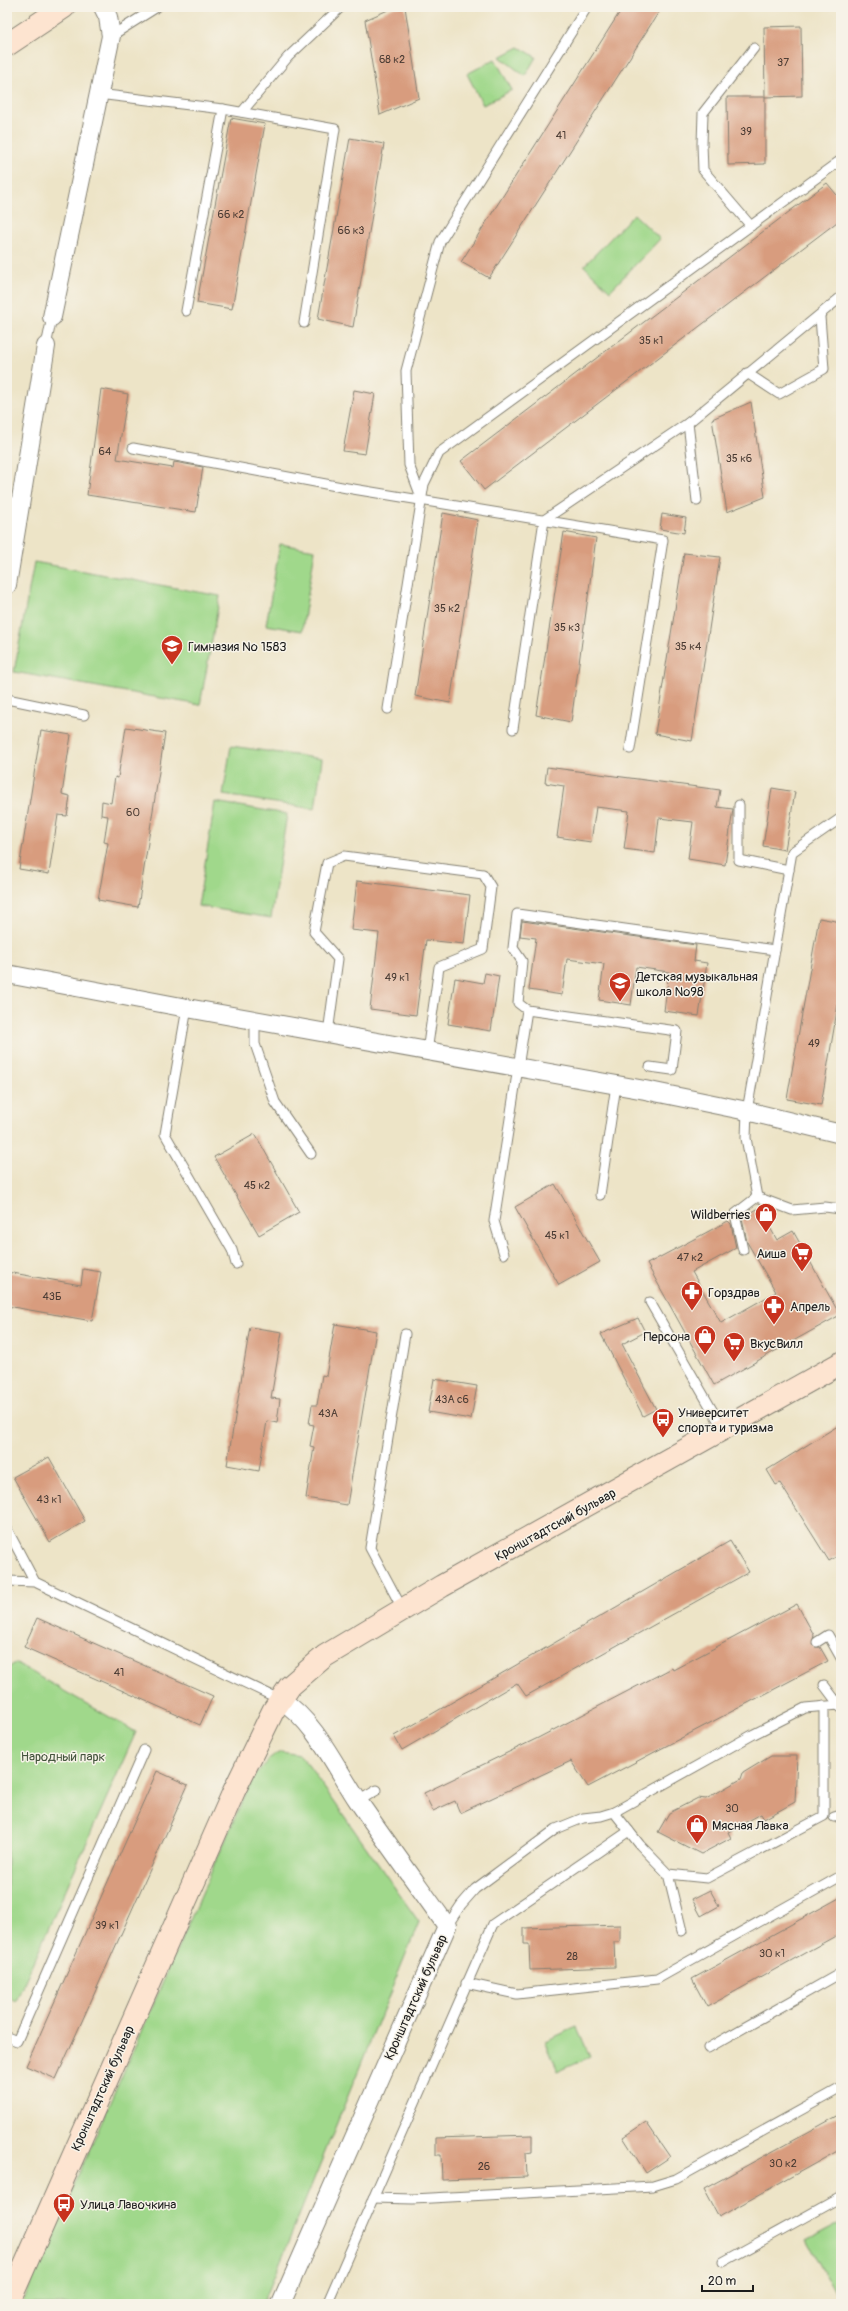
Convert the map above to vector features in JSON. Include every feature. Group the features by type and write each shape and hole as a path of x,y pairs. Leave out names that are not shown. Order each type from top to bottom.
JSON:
{"main road":[{"path":"7,45 64,7"},
{"name":"Кронштадтский бульвар","path":"10,2292 234,1791 257,1742 290,1686 325,1656 403,1610 840,1366"}],"street":[{"path":"52,317 111,36 108,16 102,7"},
{"path":"7,585 46,346"},
{"path":"7,974 254,1021 616,1085 747,1111 841,1134"},
{"name":"Кронштадтский бульвар","path":"281,1700 295,1708 308,1725 358,1801 447,1926 281,2304"}],"lane":[{"path":"111,36 157,7"},
{"path":"242,112 288,57 341,7"},
{"path":"422,499 409,466 406,371 440,242 587,7"},
{"path":"751,226 703,170 702,144 703,113 754,48"},
{"path":"98,94 223,109 335,129 304,323"},
{"path":"186,311 223,109"},
{"path":"388,709 424,484 439,453 841,160"},
{"path":"513,729 544,520 688,423 747,373 820,317 841,298"},
{"path":"46,346 52,317"},
{"path":"747,373 779,394 824,369 820,317"},
{"path":"688,423 697,501"},
{"path":"133,448 353,489 422,499 663,540 630,749"},
{"path":"7,699 84,715"},
{"path":"738,805 740,860 789,870"},
{"path":"757,1197 746,1138 747,1111 792,852 841,818"},
{"path":"328,1034 338,959 314,932 327,863 344,856 483,874 491,887 483,949 439,967 427,1052"},
{"path":"650,1067 672,1070 677,1031 527,1010 518,1003 522,961 513,948 517,914 775,950"},
{"path":"187,1008 165,1134 232,1250 236,1264"},
{"path":"504,1254 494,1221 527,1010"},
{"path":"254,1021 255,1044 275,1102 311,1154"},
{"path":"600,1195 616,1085"},
{"path":"757,1197 792,1210 825,1207 841,1209"},
{"path":"743,1250 735,1214 757,1197"},
{"path":"650,1302 723,1430"},
{"path":"403,1610 370,1548 405,1334"},
{"path":"7,1529 35,1582"},
{"path":"7,1582 35,1582 281,1700"},
{"path":"817,1642 828,1635 841,1658"},
{"path":"824,1685 841,1704"},
{"path":"447,1926 475,1888 556,1829 583,1818 601,1816 614,1812 754,1734 805,1708 841,1704"},
{"path":"668,1874 707,1878 824,1816 824,1706"},
{"path":"7,2037 17,2041 144,1750"},
{"path":"358,1801 376,1790"},
{"path":"614,1812 668,1874 682,1931"},
{"path":"327,2304 414,2108 466,1983 493,1924 630,1831"},
{"path":"466,1983 517,1994 657,1979 841,1876"},
{"path":"708,2048 841,1973"},
{"path":"373,2198 413,2199 653,2186 676,2179 841,2088"},
{"path":"723,2262 841,2197"}],"green space":[{"path":"519,47 536,57 525,76 500,57"},
{"path":"495,59 512,90 483,105 467,74"},
{"path":"634,214 660,239 610,291 584,266"},
{"path":"280,544 315,550 302,631 266,625"},
{"path":"34,562 220,596 200,705 14,672"},
{"path":"231,746 322,759 315,809 223,795"},
{"path":"215,802 287,814 271,918 198,906"},
{"name":"Народный парк","path":"15,1663 136,1732 16,2001 7,1997 7,1669"},
{"path":"282,1752 300,1755 306,1762 419,1922 263,2304 22,2304 245,1795 254,1778 266,1763"},
{"path":"577,2027 590,2057 558,2071 545,2041"},
{"path":"841,2222 841,2288 835,2292 807,2240"}],"building":[{"path":"395,7 405,7 419,98 380,115 365,20"},
{"path":"623,7 662,7 489,278 461,262"},
{"path":"801,26 802,96 765,97 764,27"},
{"path":"727,97 765,97 765,164 728,165"},
{"path":"231,118 265,124 232,309 197,303"},
{"path":"350,138 384,144 353,327 318,319"},
{"path":"827,183 841,200 841,219 484,490 461,461"},
{"path":"101,389 128,394 117,459 173,468 174,462 203,467 196,512 87,495"},
{"path":"354,390 375,394 365,454 343,451"},
{"path":"751,402 765,497 727,512 712,419"},
{"path":"443,513 478,520 450,703 415,696"},
{"path":"662,514 686,518 684,533 660,529"},
{"path":"564,532 596,538 571,722 536,715"},
{"path":"684,553 720,557 692,741 655,734"},
{"path":"126,727 165,733 138,907 98,900 108,843 104,842 108,816 101,815 102,801 111,803 115,777 118,778"},
{"path":"41,730 71,735 62,794 70,796 68,810 67,816 58,815 49,874 19,869"},
{"path":"547,767 720,790 717,807 733,809 725,865 688,859 693,822 659,818 655,853 624,849 629,811 596,807 591,842 557,837 564,786 545,783"},
{"path":"772,788 795,792 785,850 763,846"},
{"path":"357,881 470,895 464,944 426,940 416,1015 370,1009 379,933 351,930"},
{"path":"819,918 841,922 841,987 821,1105 787,1099"},
{"path":"522,921 696,945 694,961 707,963 699,1016 664,1011 669,972 636,967 631,1005 599,1000 604,964 567,959 562,995 529,990 536,938 520,936"},
{"path":"485,973 499,976 491,1031 448,1024 455,978 483,983"},
{"path":"255,1134 299,1212 259,1235 214,1157"},
{"path":"555,1184 600,1262 559,1285 515,1207"},
{"path":"759,1208 777,1240 793,1231 840,1315 714,1385 647,1264 728,1221 731,1224 736,1248 692,1272 721,1323 776,1292 747,1242 742,1218"},
{"path":"83,1269 101,1272 92,1321 7,1306 7,1272 81,1285"},
{"path":"638,1318 645,1332 622,1344 656,1409 643,1416 601,1334"},
{"path":"335,1324 376,1331 347,1505 306,1498 314,1447 310,1446 314,1425 309,1424 312,1405 317,1405 322,1375 326,1376"},
{"path":"250,1327 282,1332 271,1398 280,1399 277,1423 267,1421 259,1471 227,1465"},
{"path":"434,1379 477,1386 471,1419 428,1412"},
{"path":"841,1424 841,1554 829,1561 780,1483 776,1485 767,1470"},
{"path":"49,1457 85,1521 50,1542 13,1477"},
{"path":"730,1541 749,1572 526,1696 517,1683 402,1750 394,1736"},
{"path":"797,1604 814,1635 812,1645 815,1647 820,1647 828,1661 588,1787 571,1761 460,1813 455,1801 433,1811 424,1793 538,1738 672,1668 673,1670"},
{"path":"37,1618 213,1696 200,1725 24,1647"},
{"path":"771,1756 797,1756 795,1802 764,1819 761,1814 728,1832 731,1838 701,1854 658,1832 669,1813 698,1798 706,1799 741,1779 743,1773"},
{"path":"157,1771 188,1785 56,2079 26,2066"},
{"path":"710,1890 719,1906 701,1916 692,1899"},
{"path":"841,1897 841,1933 707,2007 692,1979"},
{"path":"620,1925 620,1942 614,1942 615,1967 530,1970 529,1944 524,1944 524,1928"},
{"path":"841,2114 841,2149 719,2217 704,2189"},
{"path":"646,2122 670,2157 646,2173 623,2137"},
{"path":"532,2135 532,2152 526,2153 527,2177 442,2180 441,2155 436,2155 436,2138"}],"place":[{"name":"Гимназия № 1583","path":"172,666"},
{"name":"Детская музыкальная школа №98","path":"620,1002"},
{"name":"Wildberries","path":"766,1234"},
{"name":"Аиша","path":"802,1272"},
{"name":"Горздрав","path":"692,1312"},
{"name":"Апрель","path":"774,1326"},
{"name":"Персона","path":"705,1356"},
{"name":"ВкусВилл","path":"734,1362"},
{"name":"Университет спорта и туризма","path":"663,1438"},
{"name":"Мясная Лавка","path":"697,1844"},
{"name":"Улица Лавочкина","path":"64,2224"}]}
